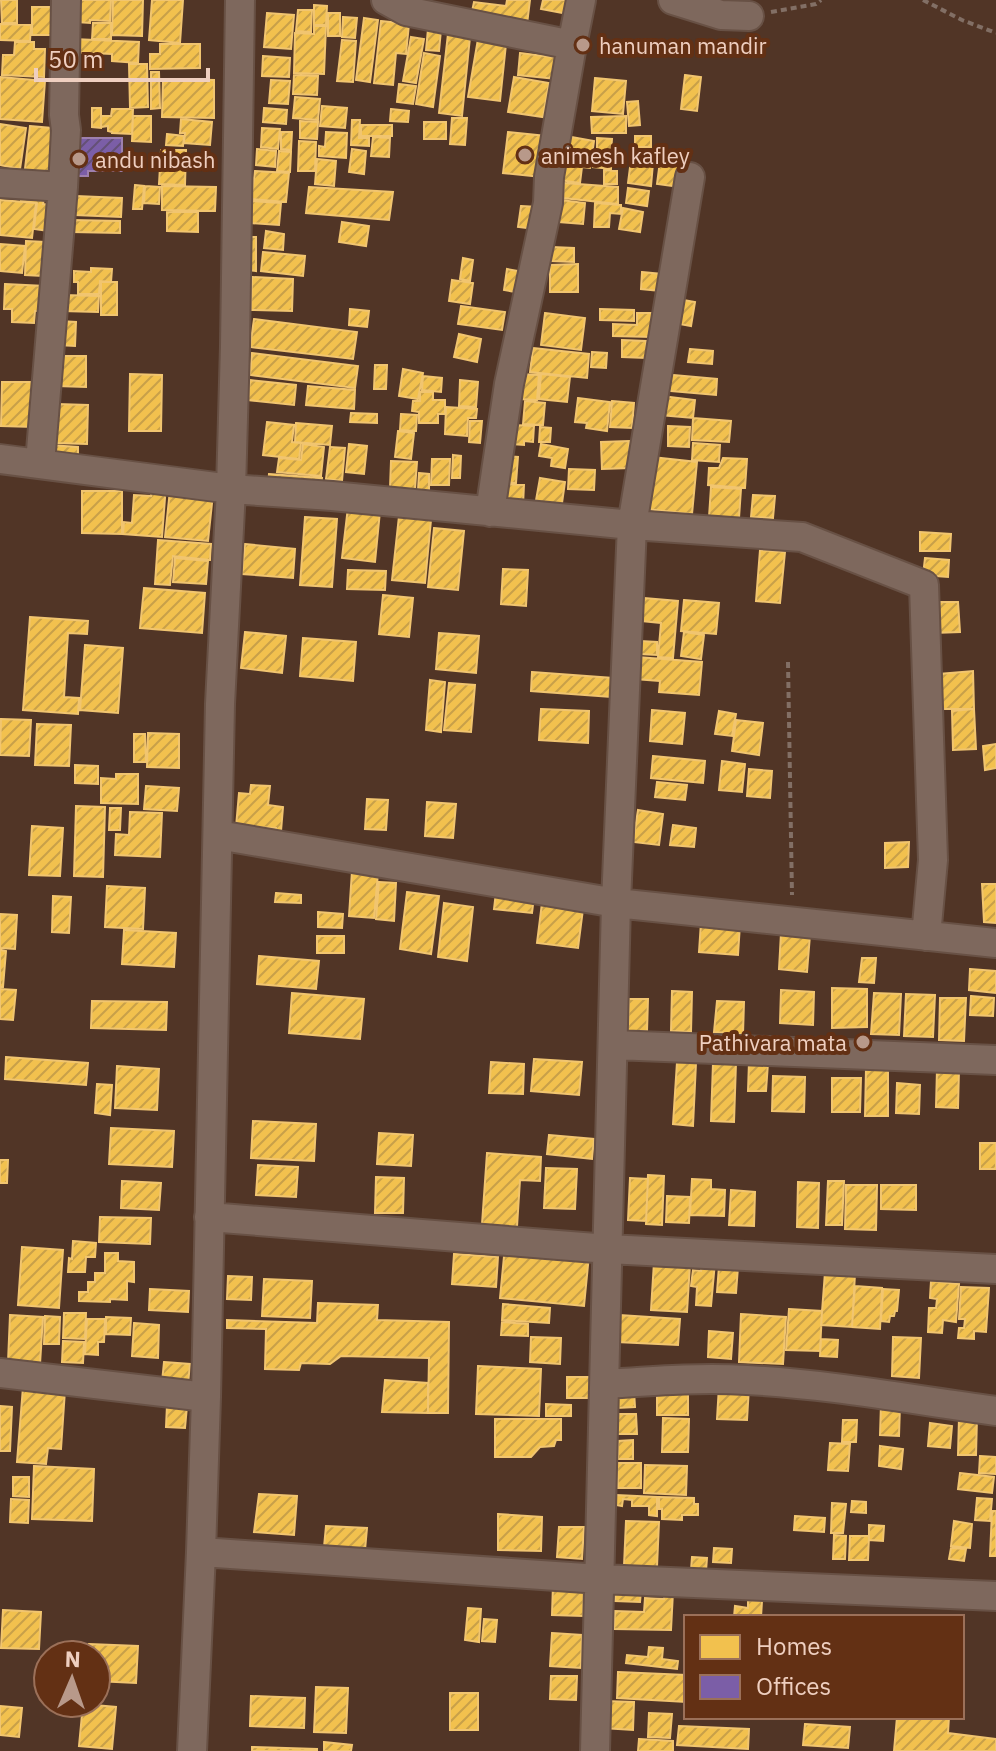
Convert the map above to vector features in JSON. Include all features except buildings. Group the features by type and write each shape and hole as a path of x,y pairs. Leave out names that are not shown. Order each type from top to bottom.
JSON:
{"street":[{"path":"40,463 63,187 66,0"},
{"path":"192,1751 206,1397 220,704 235,346 240,0"},
{"path":"386,0 406,11 572,45"},
{"path":"490,512 509,384 548,203 549,177 581,0"},
{"path":"673,0 721,15 749,16"},
{"path":"595,1751 616,903 632,525 690,177"},
{"path":"0,183 63,187"},
{"path":"0,459 231,489 802,537 924,585 933,860 926,936"},
{"path":"218,835 616,903 996,943"},
{"path":"614,1045 996,1060"},
{"path":"209,1217 608,1249 996,1269"},
{"path":"0,1373 206,1397"},
{"path":"606,1384 711,1378 749,1380 996,1411"},
{"path":"201,1552 600,1579 996,1596"}],"path":[{"path":"749,16 816,4 821,0"},
{"path":"923,0 996,33"},
{"path":"788,662 792,922"}],"place":[{"name":"hanuman mandir","path":"583,45"},
{"name":"animesh kafley","path":"525,155"},
{"name":"andu nibash","path":"79,159"},
{"name":"Pathivara mata","path":"863,1042"}]}
